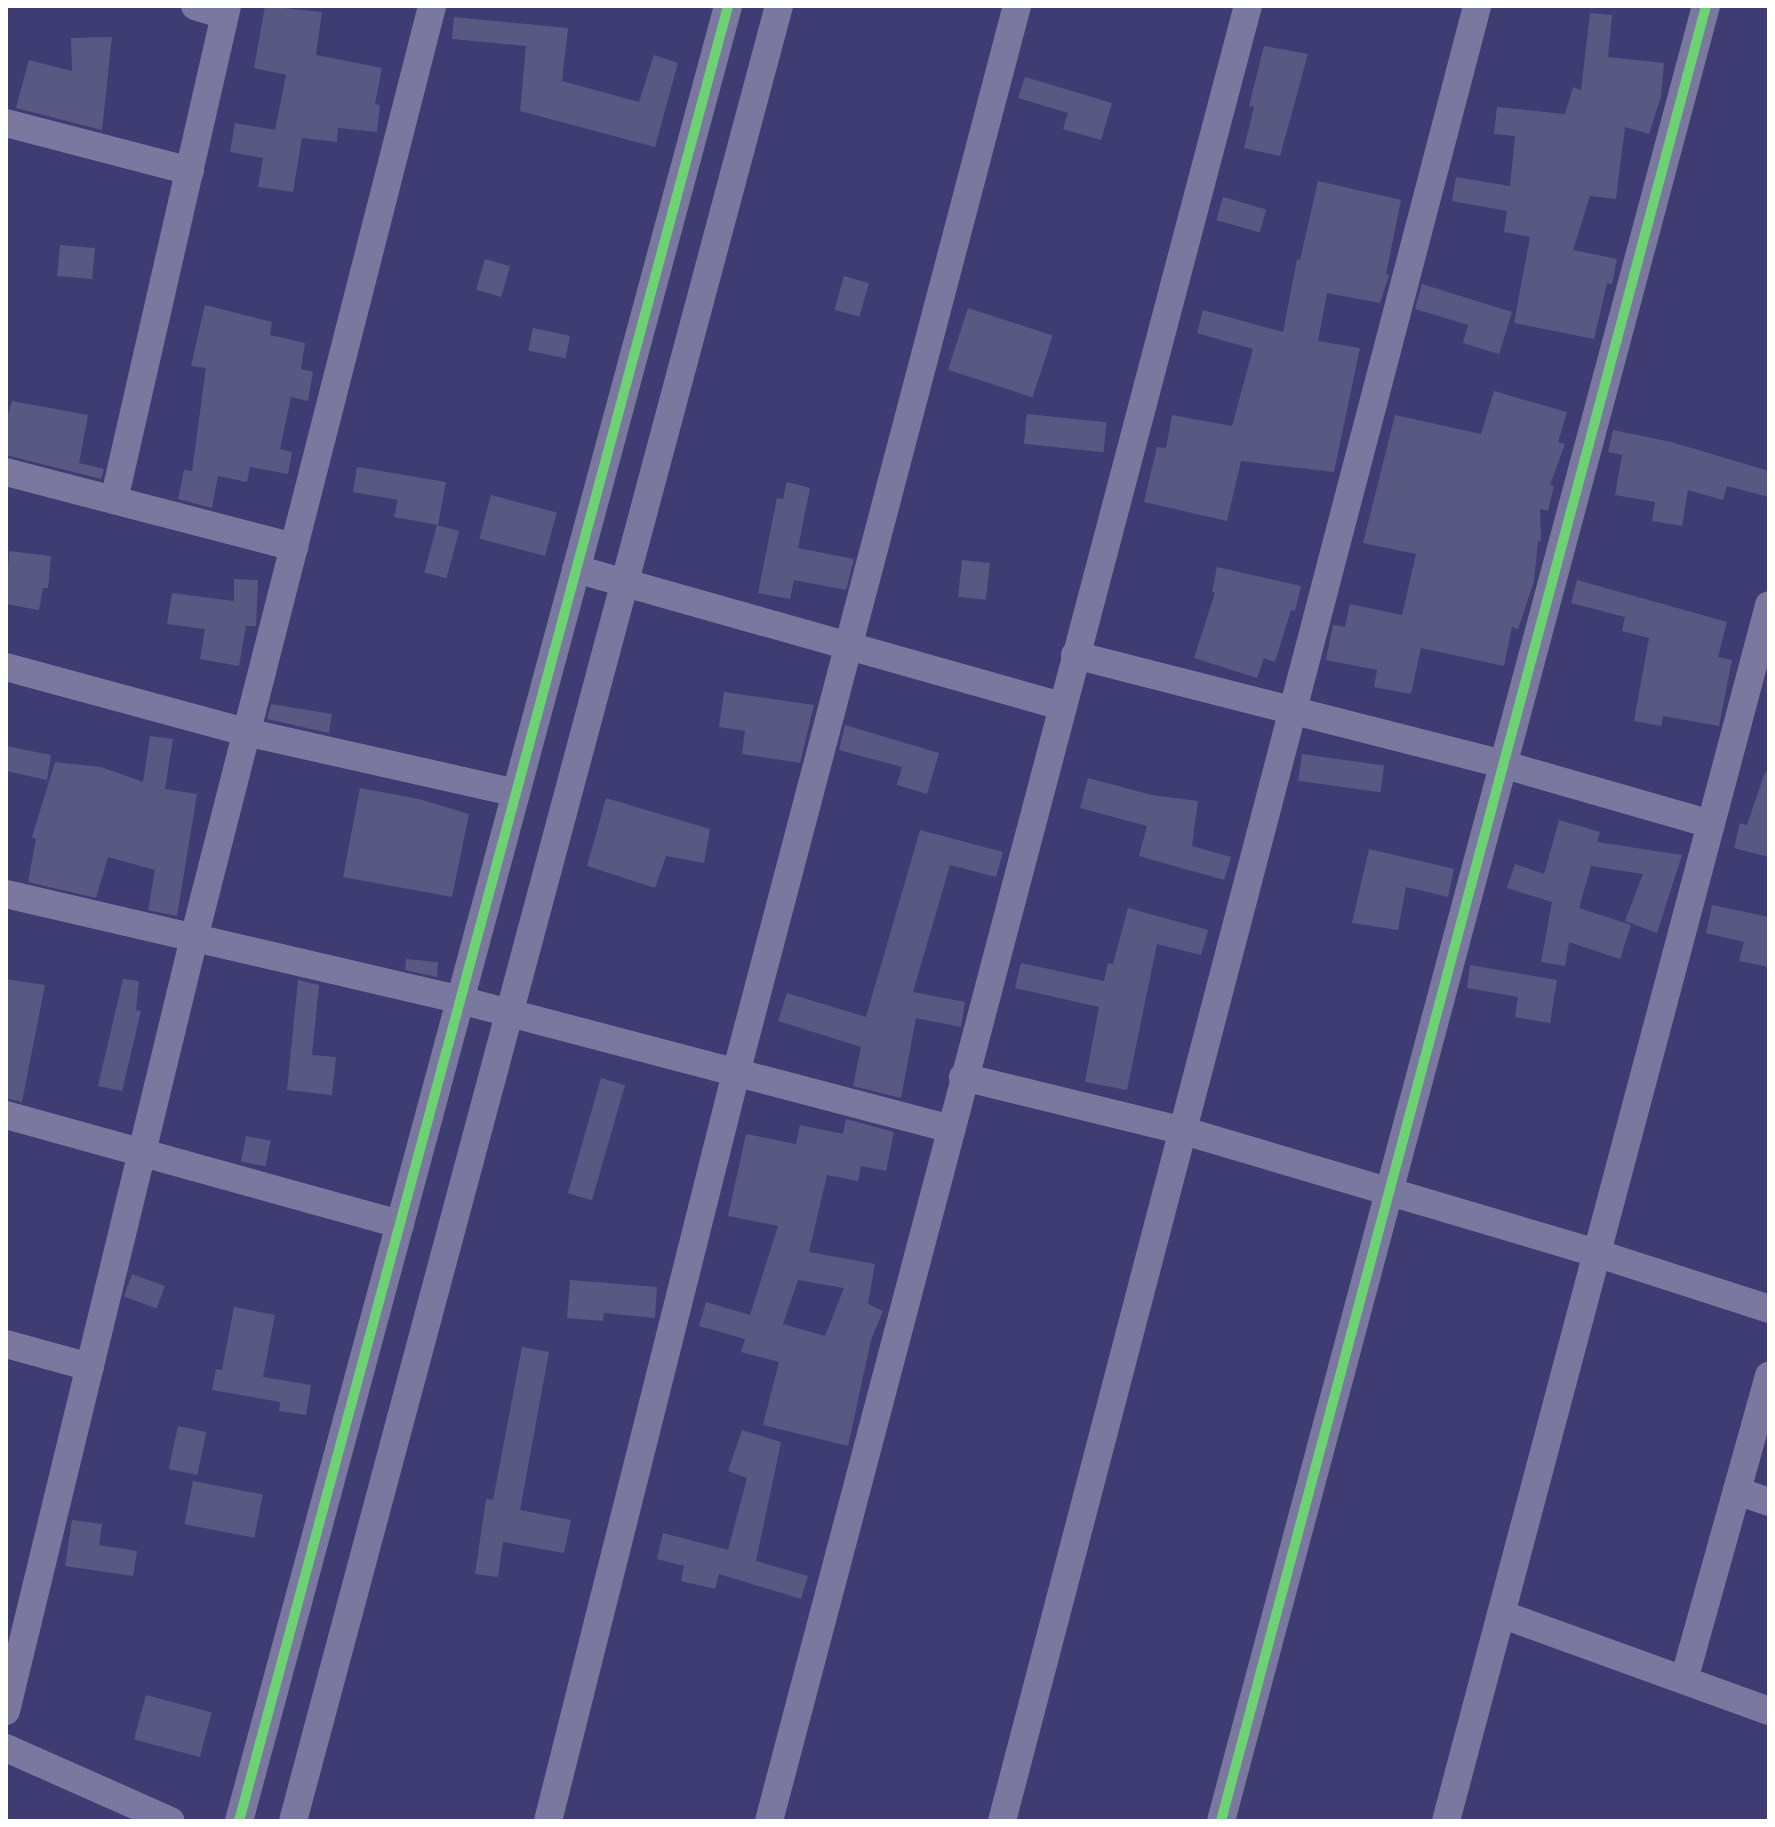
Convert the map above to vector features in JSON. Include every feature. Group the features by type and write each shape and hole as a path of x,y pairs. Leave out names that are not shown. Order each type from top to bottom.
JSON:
{"street":[{"path":"114,500 226,11 195,6"},
{"path":"6,1711 194,938 432,6"},
{"path":"239,1821 728,6"},
{"path":"293,1821 779,6"},
{"path":"548,1821 736,1073 1017,6"},
{"path":"769,1821 1248,6"},
{"path":"1002,1821 1477,6"},
{"path":"1221,1821 1392,1192 1706,6"},
{"path":"6,123 190,171"},
{"path":"6,472 294,547"},
{"path":"576,569 1061,706"},
{"path":"1449,1820 1769,605"},
{"path":"1075,655 1505,765 1711,824"},
{"path":"6,667 246,732 516,793"},
{"path":"6,894 460,1000 951,1129"},
{"path":"963,1077 1181,1130 1596,1253 1769,1309"},
{"path":"6,1115 142,1150 400,1224"},
{"path":"6,1344 90,1367"},
{"path":"1684,1680 1769,1376"},
{"path":"1737,1491 1769,1502"},
{"path":"1501,1614 1769,1711"},
{"path":"6,1748 171,1821"}],"building":[{"path":"265,6 322,12 316,55 382,68 375,104 380,105 377,132 338,128 337,142 302,138 293,192 258,187 263,158 230,152 235,123 275,130 286,75 254,68"},
{"path":"1590,13 1612,15 1608,57 1664,63 1661,97 1649,134 1625,127 1616,199 1590,196 1573,250 1617,259 1612,284 1607,283 1594,339 1514,323 1530,237 1504,232 1507,211 1452,201 1456,177 1510,186 1515,136 1494,134 1497,107 1565,114 1573,87 1581,90"},
{"path":"454,17 568,28 562,81 639,102 654,55 678,63 655,147 520,111 526,46 452,39"},
{"path":"112,37 102,130 16,108 29,60 72,71 71,38"},
{"path":"1264,46 1308,54 1280,156 1244,148 1254,107 1249,106"},
{"path":"1025,77 1112,103 1101,140 1063,129 1068,113 1018,98"},
{"path":"1318,181 1401,200 1386,274 1389,275 1380,303 1327,293 1318,341 1360,348 1334,472 1241,461 1227,521 1144,502 1157,447 1166,448 1172,415 1232,426 1253,349 1197,333 1203,310 1283,332 1297,259 1300,260"},
{"path":"1223,197 1266,209 1260,232 1216,220"},
{"path":"60,245 95,248 92,279 57,276"},
{"path":"485,259 510,266 501,297 476,290"},
{"path":"844,276 869,283 859,317 834,310"},
{"path":"1422,284 1512,312 1499,354 1463,343 1468,325 1415,309"},
{"path":"205,305 272,322 270,335 305,343 301,369 313,372 308,401 291,397 280,449 292,452 288,474 250,467 247,482 218,476 212,508 178,499 184,470 192,471 206,368 191,366"},
{"path":"968,308 1053,336 1033,397 948,370"},
{"path":"533,328 570,336 565,358 528,350"},
{"path":"1494,391 1567,412 1558,442 1565,444 1550,485 1554,486 1548,511 1540,509 1541,541 1538,541 1534,581 1518,629 1512,627 1504,666 1421,648 1411,694 1374,687 1377,670 1326,660 1333,625 1345,627 1350,604 1402,615 1416,554 1363,543 1395,415 1481,434"},
{"path":"12,401 88,415 79,463 104,469 101,479 6,455 6,422"},
{"path":"1027,414 1107,422 1103,452 1024,444"},
{"path":"1613,430 1671,442 1769,471 1769,497 1727,486 1723,500 1688,490 1682,526 1652,521 1655,502 1615,495 1622,455 1608,452"},
{"path":"357,467 446,482 438,525 394,517 398,500 353,492"},
{"path":"787,482 810,488 798,548 854,559 846,590 794,580 790,599 758,593 777,498 783,499"},
{"path":"491,495 557,513 545,556 479,538"},
{"path":"437,525 459,531 447,578 424,572"},
{"path":"9,551 51,556 48,588 43,588 39,610 6,604"},
{"path":"962,560 990,563 986,600 958,597"},
{"path":"1217,567 1301,586 1295,611 1291,610 1275,662 1264,658 1257,678 1194,658 1215,593 1212,592"},
{"path":"234,579 258,580 256,626 246,626 239,666 200,659 205,629 167,624 172,593 234,601"},
{"path":"1577,580 1727,622 1718,657 1732,660 1719,726 1663,716 1661,726 1634,721 1649,638 1622,631 1625,617 1571,603"},
{"path":"724,692 814,705 800,763 742,754 745,731 719,727"},
{"path":"271,704 332,714 329,733 267,719"},
{"path":"845,725 939,753 927,794 897,785 902,767 839,750"},
{"path":"150,736 173,739 165,789 197,794 177,916 148,910 155,870 108,857 96,898 28,882 36,839 32,837 55,762 101,767 143,782"},
{"path":"6,746 51,755 47,780 6,771"},
{"path":"1302,754 1384,766 1380,792 1298,781"},
{"path":"1765,772 1769,773 1769,857 1734,848 1740,823 1747,825"},
{"path":"1088,778 1152,795 1198,801 1192,846 1231,857 1224,880 1139,856 1147,826 1080,808"},
{"path":"360,788 419,799 469,814 452,897 343,877"},
{"path":"606,798 710,829 704,863 666,856 655,888 587,866"},
{"path":"1559,820 1600,832 1597,842 1682,855 1657,933 1625,921 1643,874 1591,866 1579,908 1631,925 1620,959 1569,942 1565,966 1541,962 1552,902 1507,888 1515,864 1544,874"},
{"path":"920,830 1003,852 996,877 950,865 913,992 965,1002 961,1027 916,1018 901,1098 853,1086 861,1047 778,1021 787,993 866,1017"},
{"path":"1369,849 1454,869 1448,897 1406,887 1398,930 1352,923"},
{"path":"1712,905 1769,917 1769,967 1739,961 1744,942 1706,933"},
{"path":"1128,908 1208,930 1201,955 1157,944 1127,1090 1085,1082 1099,1007 1015,988 1021,963 1104,981 1108,963 1113,964"},
{"path":"406,959 438,962 437,977 405,970"},
{"path":"1470,965 1557,980 1550,1023 1515,1017 1518,997 1467,988"},
{"path":"6,979 45,985 22,1102 6,1098"},
{"path":"123,979 139,981 136,1010 141,1011 122,1091 98,1086"},
{"path":"298,980 319,985 312,1055 336,1057 332,1095 287,1090"},
{"path":"601,1078 625,1085 592,1200 568,1193"},
{"path":"846,1119 894,1132 886,1171 861,1166 858,1181 827,1175 809,1252 875,1264 868,1304 883,1311 871,1340 848,1446 763,1425 779,1362 741,1352 745,1339 699,1326 706,1302 750,1315 778,1226 728,1216 746,1134 796,1144 800,1125 843,1134","holes":["798,1280 844,1288 825,1336 783,1324"]},
{"path":"246,1136 271,1141 266,1166 241,1162"},
{"path":"132,1274 165,1286 157,1309 124,1297"},
{"path":"570,1280 657,1287 655,1318 604,1313 603,1321 567,1318"},
{"path":"234,1307 275,1315 263,1377 311,1385 306,1415 279,1411 280,1402 212,1390 216,1369 222,1370"},
{"path":"522,1347 549,1352 520,1510 571,1520 564,1553 503,1542 498,1577 475,1574 486,1499 493,1500"},
{"path":"178,1426 206,1432 197,1475 169,1469"},
{"path":"742,1430 781,1442 756,1561 808,1576 801,1599 719,1574 715,1589 681,1581 684,1566 657,1559 663,1533 728,1550 747,1478 728,1471"},
{"path":"193,1481 263,1495 254,1538 185,1524"},
{"path":"72,1520 102,1524 99,1545 137,1551 133,1576 65,1566"},
{"path":"146,1695 212,1713 200,1757 134,1739"}],"cycle path":[{"path":"239,1821 728,6"},
{"path":"1221,1821 1706,6"}]}
